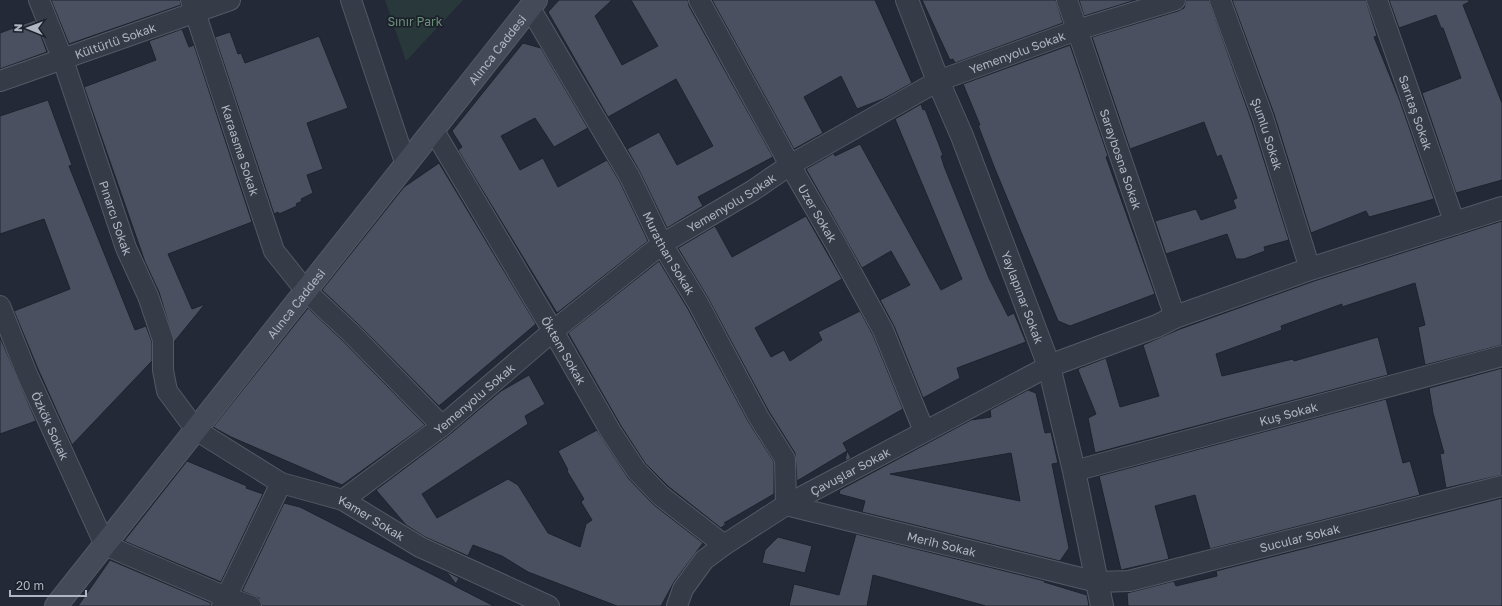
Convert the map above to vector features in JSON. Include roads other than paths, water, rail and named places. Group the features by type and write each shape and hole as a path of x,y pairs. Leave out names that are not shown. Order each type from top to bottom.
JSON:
{"main road":[{"name":"Alınca Caddesi","path":"56,606 434,131 533,4"}],"street":[{"name":"Pınarcı Sokak","path":"39,0 62,60 126,248 148,296 163,340 163,370 167,391 196,430"},
{"name":"Kültürlü Sokak","path":"0,81 62,60 193,6 230,0"},
{"path":"351,0 406,165"},
{"name":"Uzer Sokak","path":"699,0 883,330 924,431"},
{"name":"Yaylapınar Sokak","path":"907,0 938,81 962,136 1049,366 1074,471 1102,606"},
{"name":"Saraybosna Sokak","path":"1067,0 1175,317"},
{"name":"Yemenyolu Sokak","path":"343,500 442,426 554,331 662,244 752,191 790,165 938,81 1077,30 1175,0"},
{"name":"Şumlu Sokak","path":"1220,0 1263,118 1310,269"},
{"name":"Sarıtaş Sokak","path":"1377,0 1455,224"},
{"name":"Murathan Sokak","path":"533,4 630,177 662,244 698,303 758,416 785,459 786,505"},
{"name":"Karaasma Sokak","path":"193,6 274,251 306,291 351,333 442,426"},
{"name":"Öktem Sokak","path":"434,131 554,331 611,432 636,470 661,496 724,545"},
{"path":"1049,366 1157,326 1175,317 1310,269 1502,208"},
{"name":"Özkök Sokak","path":"0,306 27,374 105,545"},
{"name":"Kuş Sokak","path":"1074,471 1502,356"},
{"name":"Çavuşlar Sokak","path":"677,606 682,589 704,560 724,545 786,505 1049,366"},
{"name":"Kamer Sokak","path":"196,430 281,483 343,500 420,547 549,606"},
{"path":"224,602 281,483"},
{"name":"Sucular Sokak","path":"1097,582 1129,581 1502,486"},
{"name":"Merih Sokak","path":"786,505 1097,582"},
{"path":"105,545 224,602 251,606"}],"park label":[{"name":"Sınır Park","path":"415,21"}]}
